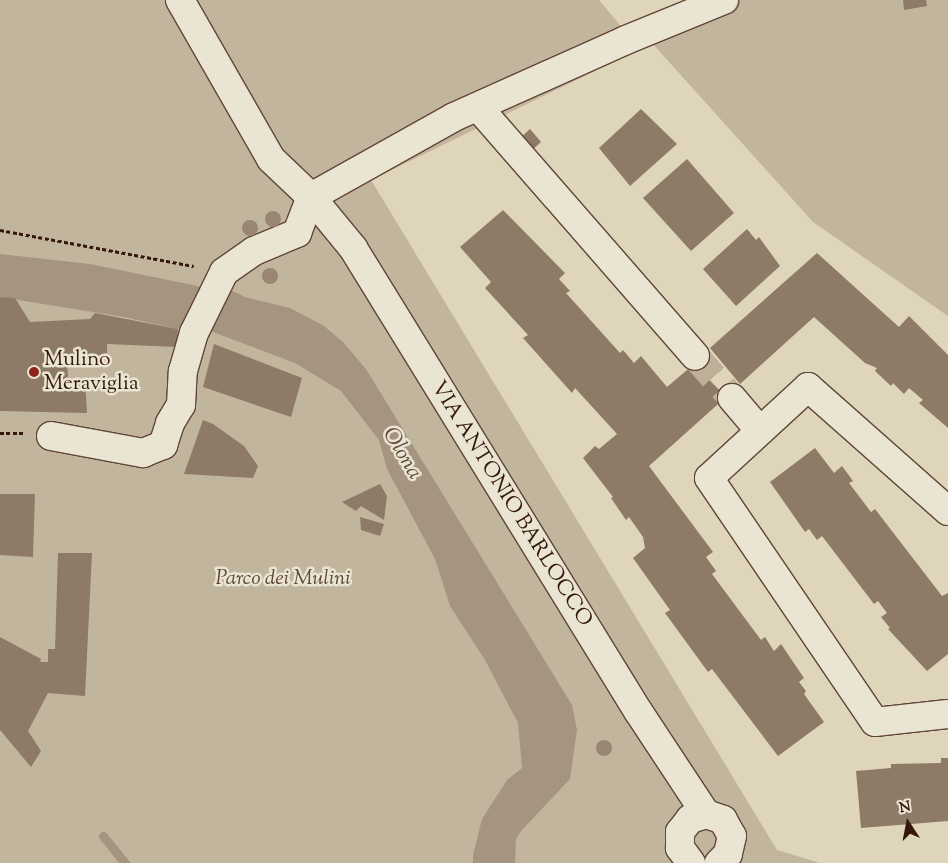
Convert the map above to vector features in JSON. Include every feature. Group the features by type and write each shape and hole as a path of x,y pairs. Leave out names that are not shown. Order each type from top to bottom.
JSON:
{"street":[{"name":"VIA ANTONIO BARLOCCO","path":"180,0 271,159 311,197 353,248 638,711 706,814 723,820 732,836 728,854 719,863"},
{"path":"51,436 143,453 163,445 170,423 181,405 182,371 194,333 224,272 254,251 297,233 311,197 478,107 626,40 724,0"},
{"path":"478,107 695,356"},
{"path":"948,511 808,387 709,478 875,722 948,714"},
{"path":"732,398 760,431"},
{"path":"691,863 680,848 680,832 690,819 706,814"}],"path":[{"path":"0,230 224,272"}],"green space":[{"name":"Parco dei Mulini","path":"0,0 599,0 640,49 371,180 777,850 820,863 0,863"},
{"path":"728,0 948,0 948,316 813,222 643,33"}],"water":[{"name":"Olona","path":"0,254 90,264 207,288 227,288 245,297 290,308 324,326 343,342 366,369 572,705 577,730 570,779 521,831 516,839 515,863 473,863 473,855 482,819 507,780 522,768 518,723 485,660 450,606 435,559 387,469 379,440 341,391 295,363 189,323 178,329 124,317 0,297"}],"building":[{"path":"903,0 926,0 927,6 904,10"},
{"path":"641,109 677,144 630,186 599,148"},
{"path":"530,129 541,142 528,154 517,141"},
{"path":"687,159 734,213 691,251 643,198"},
{"path":"503,210 565,273 559,279 570,291 566,293 620,353 623,350 634,363 641,356 667,387 694,364 726,397 649,466 713,552 706,557 716,571 712,574 761,640 765,637 774,651 781,644 804,678 799,682 806,691 804,694 824,722 778,756 712,669 708,672 665,613 670,610 633,558 645,548 643,537 629,517 626,520 611,498 613,497 583,458 595,446 599,449 617,434 575,388 572,393 523,338 528,335 485,288 491,282 460,247"},
{"path":"747,229 756,240 759,237 780,266 736,306 703,269"},
{"path":"817,253 899,327 909,316 948,355 948,428 919,403 923,400 909,388 904,394 893,383 891,386 875,371 877,368 865,363 814,317 740,384 710,348"},
{"name":"Mulino Meraviglia","path":"0,297 15,298 30,322 90,319 95,313 178,329 177,347 107,344 107,353 87,361 67,363 69,386 85,382 87,413 0,411"},
{"path":"214,344 302,378 291,417 203,387"},
{"path":"203,420 213,424 244,446 258,466 253,478 184,474"},
{"path":"815,448 834,473 842,466 853,481 849,483 871,512 875,509 942,596 948,593 948,654 927,671 888,629 890,628 881,617 887,613 878,601 874,604 822,536 817,540 809,529 805,532 770,482"},
{"path":"380,484 387,496 384,520 361,506 356,511 342,502"},
{"path":"0,494 35,494 33,557 0,555"},
{"path":"360,517 384,524 380,536 361,530"},
{"path":"58,553 92,553 85,696 48,693 28,731 41,751 31,767 0,730 0,637 41,659 40,662 48,662 48,649 55,649"},
{"path":"941,758 948,758 948,821 861,828 856,771 891,768 891,764 941,763"}],"waterway":[{"path":"103,836 125,863"}],"tunnel":[{"path":"695,356 732,398"}],"place":[{"name":"Mulino Meraviglia","path":"34,372"}]}
